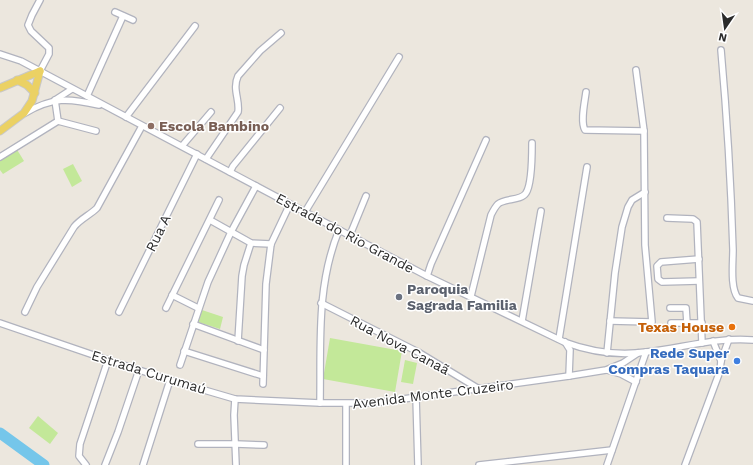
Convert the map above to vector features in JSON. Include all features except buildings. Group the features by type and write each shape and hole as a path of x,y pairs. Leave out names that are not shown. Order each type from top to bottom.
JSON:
{"main road":[{"path":"0,88 40,71"},
{"name":"Estrada do Rio Grande","path":"0,131 24,113 32,101 40,71"},
{"path":"17,80 27,84 35,94"}],"street":[{"path":"0,54 15,58 40,71 49,54 49,48 31,31 28,25 40,0"},
{"path":"115,12 133,20"},
{"path":"87,96 123,16"},
{"path":"126,117 195,26"},
{"path":"206,159 238,112 239,106 235,86 238,76 260,51 281,33"},
{"path":"721,50 725,92 732,220 733,282 735,294 738,298 753,301"},
{"path":"304,212 399,57"},
{"path":"610,321 652,322 646,268 644,131 636,70"},
{"name":"Estrada do Rio Grande","path":"40,71 304,212 428,276 562,341"},
{"path":"58,121 55,100 72,89"},
{"path":"586,92 583,121 583,127 585,130 644,131"},
{"name":"Estrada do Rio Grande","path":"24,113 55,100 73,100 107,107"},
{"path":"230,172 233,166 280,108"},
{"path":"182,146 211,112"},
{"path":"0,157 58,121 96,131"},
{"path":"25,312 37,287 74,227 97,208 142,126"},
{"path":"428,276 431,264 486,140"},
{"path":"471,296 491,215 495,207 499,203 522,196 526,193 531,168 532,143"},
{"name":"Rua A","path":"119,312 197,154"},
{"path":"587,167 562,341 572,348 607,353 638,353 729,339 753,340"},
{"path":"180,365 208,282 231,232 256,186"},
{"path":"607,353 615,273 624,220 632,200 645,192"},
{"path":"350,235 366,196"},
{"path":"166,308 219,200"},
{"path":"263,384 266,284 271,244 290,204"},
{"path":"522,321 542,212"},
{"path":"667,218 693,219 697,222 702,343"},
{"path":"210,220 251,242 271,244"},
{"path":"320,404 321,303 328,260 339,230"},
{"path":"238,341 242,276 251,242"},
{"path":"699,259 661,262 657,266 658,279 662,282 699,281"},
{"path":"172,295 198,308"},
{"name":"Rua Nova Canaã","path":"321,303 418,352 479,389"},
{"path":"670,308 686,308 686,323"},
{"name":"Estrada Curumaú","path":"0,323 108,360 235,399"},
{"path":"671,323 702,323"},
{"path":"193,324 264,350"},
{"path":"686,465 720,371 721,361 729,339"},
{"path":"713,341 721,361"},
{"path":"569,376 572,348"},
{"path":"184,350 263,376"},
{"path":"607,465 646,352"},
{"name":"Avenida Monte Cruzeiro","path":"235,399 320,404 374,403 606,370 623,364 638,353"},
{"path":"86,465 79,456 79,451 88,417 108,360"},
{"path":"105,465 139,370"},
{"name":"Avenida Monte Cruzeiro","path":"606,370 621,374 636,382"},
{"path":"143,465 170,380"},
{"path":"416,397 418,465"},
{"path":"234,465 236,444 234,415 235,399"},
{"path":"346,404 346,465"},
{"path":"198,444 264,445"},
{"path":"479,465 612,450"}],"green space":[{"path":"16,148 24,161 3,174 0,170 0,158"},
{"path":"73,164 82,181 72,187 63,169"},
{"path":"202,310 223,317 220,329 198,322"},
{"path":"330,338 402,351 395,392 323,379"},
{"path":"405,360 417,363 413,384 401,382"},
{"path":"38,416 58,433 50,444 29,428"}],"waterway":[{"path":"0,433 44,465"}],"place":[{"name":"Escola Bambino","path":"151,126"},
{"name":"Paroquia Sagrada Familia","path":"399,297"},
{"name":"Texas House","path":"732,327"},
{"name":"Rede Super Compras Taquara","path":"737,361"}]}
